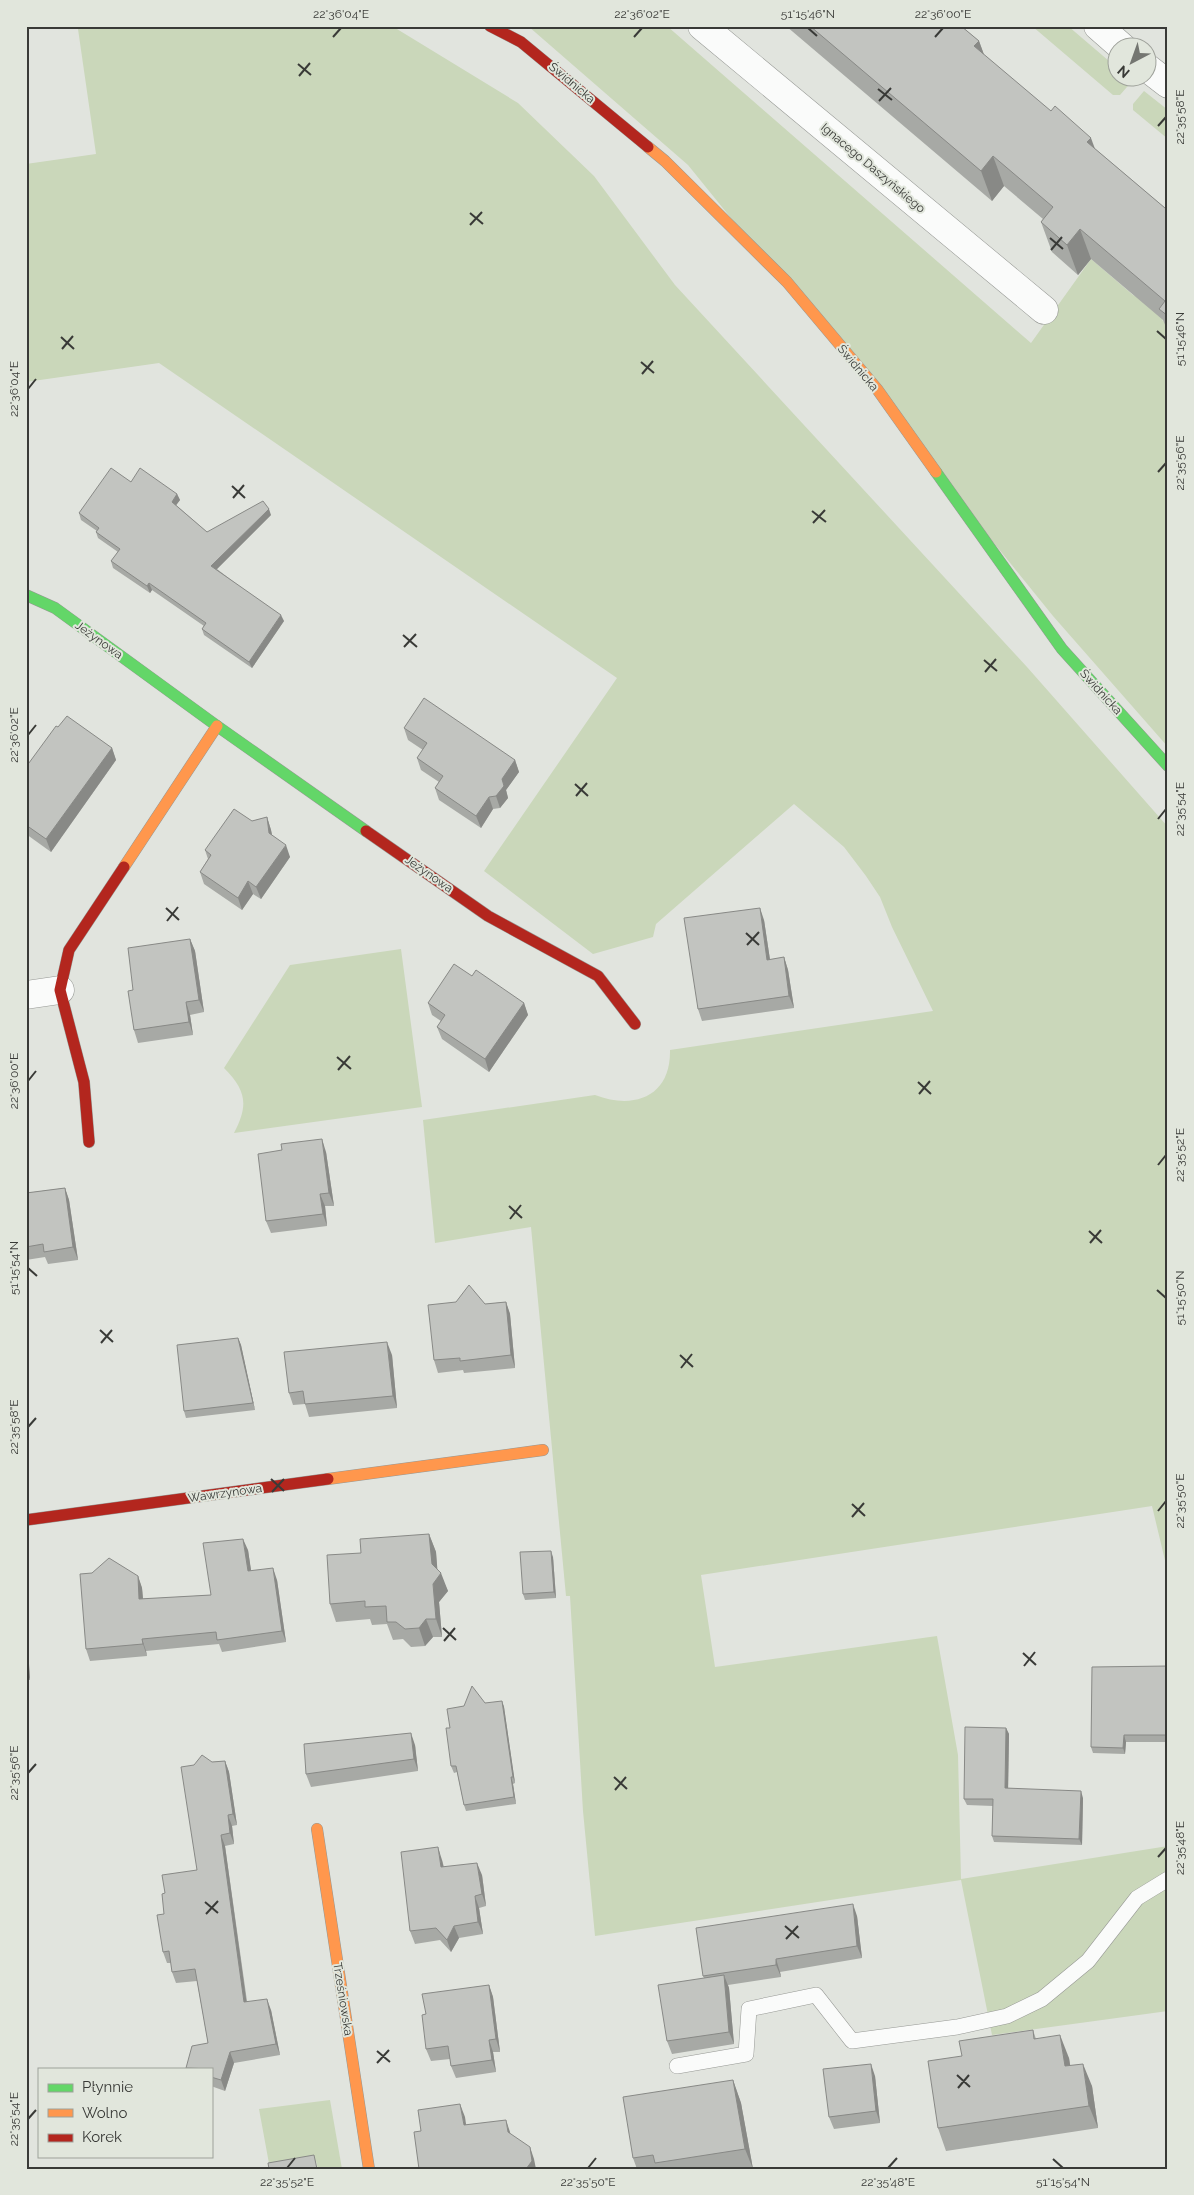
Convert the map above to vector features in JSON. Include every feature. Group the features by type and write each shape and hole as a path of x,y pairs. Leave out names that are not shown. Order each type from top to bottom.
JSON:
{"street":[{"name":"Świdnicka","path":"490,26 521,42 665,161 786,282 877,390 1062,649 1168,766"},
{"name":"Ignacego Daszyńskiego","path":"702,26 1044,310"},
{"path":"1098,26 1112,38"},
{"path":"1156,75 1168,84"},
{"name":"Jeżynowa","path":"26,595 55,608 217,726 488,916 598,976 635,1024"},
{"path":"89,1142 84,1082 60,990 68,950 217,726"},
{"path":"26,996 60,990"},
{"name":"Wawrzynowa","path":"26,1520 543,1450"},
{"name":"Trześniowska","path":"317,1829 370,2169"}],"lane":[{"path":"677,2066 746,2054 749,2009 816,1995 852,2041 957,2026 1007,2016 1042,1998 1088,1962 1138,1898 1168,1879"}],"green space":[{"path":"69,26 392,26 518,103 594,176 675,285 1027,667 1168,827 1168,1573 1152,1506 701,1575 715,1667 937,1636 958,1755 961,1879 1168,1846 1168,2011 992,2035 961,1880 595,1936 583,1811 570,1596 566,1596 531,1227 435,1243 423,1120 595,1095 623,1101 636,1100 648,1096 657,1089 664,1079 669,1066 670,1050 933,1011 892,927 880,897 866,876 844,847 794,804 656,924 653,937 593,954 484,871 617,678 159,363 26,382 26,164 96,154 78,29"},
{"path":"528,26 667,26 1031,343 1091,259 1133,295 1168,313 1162,320 1168,325 1168,747 1053,616 688,165"},
{"path":"1032,26 1068,26 1106,58 1106,88 1126,88 1120,95 1113,95"},
{"path":"1144,91 1168,110 1168,139 1133,110 1133,104"},
{"path":"401,949 422,1107 234,1133 242,1114 243,1098 237,1084 224,1068 290,965"},
{"path":"330,2100 342,2169 318,2169 316,2161 270,2169 259,2109"}],"building":[{"path":"810,26 961,26 979,41 974,46 1051,111 1055,106 1091,138 1087,142 1165,208 1168,205 1168,316 1159,309 1165,301 1080,229 1067,245 1041,222 1053,207 993,156 981,171"},
{"path":"111,468 131,482 140,468 177,494 172,502 207,532 263,501 269,509 211,566 281,615 249,662 202,629 206,623 149,583 147,586 111,561 120,549 96,532 99,528 79,513"},
{"path":"424,698 515,760 502,779 504,786 496,796 489,797 476,816 435,788 443,776 417,758 427,743 404,728"},
{"path":"67,716 112,748 46,839 26,825 26,767 56,726 58,727"},
{"path":"234,809 252,821 267,817 269,833 286,845 256,887 248,881 238,898 200,872 211,855 205,850"},
{"path":"760,908 767,960 784,957 789,996 698,1009 684,918"},
{"path":"190,939 199,1000 186,1002 189,1022 134,1030 128,991 133,990 128,948"},
{"path":"454,964 472,976 476,970 524,1003 485,1059 437,1027 445,1015 428,1003"},
{"path":"322,1139 329,1193 320,1194 323,1214 266,1221 258,1154 282,1150 281,1144"},
{"path":"65,1188 73,1247 44,1252 43,1244 26,1247 26,1193"},
{"path":"469,1285 485,1304 506,1302 511,1355 460,1361 460,1358 434,1360 428,1305 456,1302"},
{"path":"238,1338 253,1403 184,1411 177,1345"},
{"path":"387,1342 393,1396 305,1404 303,1391 289,1393 284,1352"},
{"path":"429,1534 432,1564 441,1573 433,1584 436,1619 426,1619 419,1628 405,1629 396,1622 387,1622 386,1606 365,1607 365,1601 330,1604 327,1555 361,1553 360,1539"},
{"path":"243,1539 248,1571 273,1568 282,1631 217,1640 216,1632 142,1639 143,1644 86,1649 80,1574 92,1573 109,1558 138,1576 139,1599 211,1595 203,1543"},
{"path":"551,1551 554,1592 523,1594 520,1552"},
{"path":"1168,1666 1168,1735 1124,1735 1123,1748 1091,1747 1092,1667"},
{"path":"472,1686 485,1703 502,1701 514,1797 464,1805 456,1766 451,1766 446,1728 450,1728 447,1709 464,1706"},
{"path":"965,1727 1006,1728 1005,1788 1081,1791 1079,1839 992,1836 993,1799 964,1799"},
{"path":"411,1733 414,1759 306,1774 304,1744"},
{"path":"202,1755 212,1762 225,1761 233,1814 228,1815 230,1833 221,1835 244,2002 267,1999 276,2044 230,2052 221,2080 212,2077 212,2068 186,2068 192,2046 208,2043 195,1969 172,1972 169,1951 163,1952 157,1915 164,1914 162,1894 165,1893 162,1875 197,1870 181,1767 194,1765"},
{"path":"438,1847 441,1867 477,1863 482,1894 475,1896 478,1922 454,1926 447,1940 436,1928 410,1931 401,1852"},
{"path":"853,1904 857,1946 776,1959 776,1965 703,1976 696,1928"},
{"path":"724,1975 729,2032 667,2041 658,1985"},
{"path":"489,1985 496,2039 489,2040 492,2060 451,2066 448,2046 426,2049 422,2015 426,2014 422,1994"},
{"path":"1033,2030 1034,2039 1060,2035 1065,2066 1083,2064 1089,2106 938,2128 928,2061 962,2056 959,2041"},
{"path":"871,2064 876,2111 829,2117 823,2069"},
{"path":"733,2080 745,2149 655,2163 653,2155 633,2158 623,2097"},
{"path":"460,2104 464,2125 506,2120 508,2132 530,2147 532,2161 526,2169 419,2169 414,2132 421,2131 418,2110"},
{"path":"314,2155 317,2169 269,2169 268,2163"}],"traffic: fast":[{"path":"936,472 1062,649 1168,766"},
{"path":"26,595 55,608 366,831"}],"traffic: slow":[{"path":"648,147 665,161 787,282 877,389 936,472"},
{"path":"124,867 217,726"},
{"path":"328,1479 543,1450"},
{"path":"317,1829 369,2169"}],"traffic: jam":[{"path":"490,26 521,42 648,147"},
{"path":"366,831 488,916 598,976 635,1024"},
{"path":"89,1142 84,1082 60,990 69,950 124,867"},
{"path":"26,1520 328,1479"}]}
